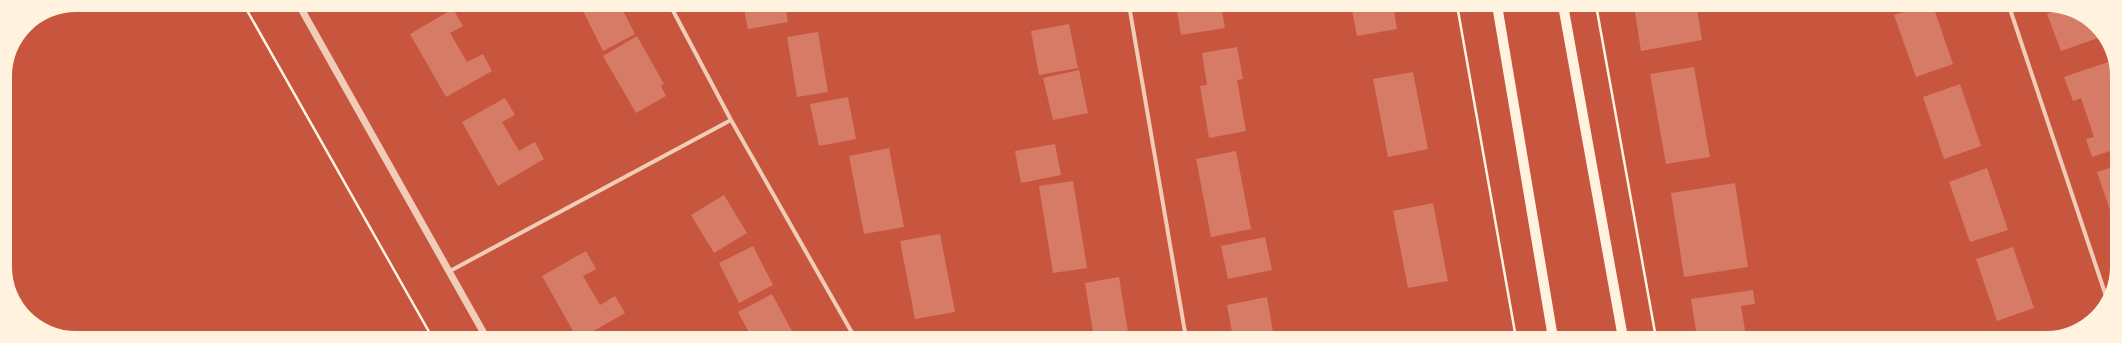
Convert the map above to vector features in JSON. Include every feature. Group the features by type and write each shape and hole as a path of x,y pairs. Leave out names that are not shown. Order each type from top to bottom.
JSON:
{"main road":[{"path":"1498,12 1552,331"},
{"path":"1564,12 1622,331"}],"street":[{"path":"303,12 450,271 482,331"},
{"path":"674,12 731,120 851,331"},
{"path":"1130,12 1185,331"},
{"path":"2012,12 2105,292"},
{"path":"450,271 731,120"}],"path":[{"path":"248,12 428,331"},
{"path":"1458,12 1515,331"},
{"path":"1597,12 1655,331"}],"building":[{"path":"448,12 455,12 463,26 450,33 467,62 483,54 492,71 446,97 410,34"},
{"path":"584,12 624,12 635,34 603,51"},
{"path":"744,12 786,12 788,22 748,29"},
{"path":"1177,12 1222,12 1225,28 1181,35"},
{"path":"1352,12 1394,12 1397,29 1357,36"},
{"path":"1635,12 1697,12 1702,40 1641,51"},
{"path":"1904,12 1935,12 1953,64 1916,77 1894,15"},
{"path":"2051,13 2063,14 2074,19 2082,23 2098,38 2061,51 2047,14"},
{"path":"1069,24 1078,68 1039,75 1031,31"},
{"path":"818,32 828,92 797,97 787,37"},
{"path":"637,36 664,84 661,86 666,96 636,113 603,56"},
{"path":"1237,47 1243,79 1237,80 1246,131 1209,138 1200,86 1207,85 1202,53"},
{"path":"2109,62 2110,151 2092,157 2086,139 2094,137 2081,98 2073,101 2064,77"},
{"path":"1694,67 1710,157 1666,164 1650,74"},
{"path":"1079,70 1088,113 1053,120 1043,78"},
{"path":"1413,72 1428,149 1388,157 1373,79"},
{"path":"1960,84 1981,146 1944,159 1923,97"},
{"path":"848,97 856,139 819,146 810,104"},
{"path":"505,98 515,115 502,122 519,151 535,142 544,159 498,186 462,122"},
{"path":"1055,144 1061,175 1021,183 1015,151"},
{"path":"889,148 904,227 864,234 849,156"},
{"path":"1236,151 1251,229 1211,237 1196,159"},
{"path":"1987,168 2008,230 1970,242 1949,182"},
{"path":"2110,168 2110,210 2097,172"},
{"path":"1073,181 1087,268 1053,273 1039,186"},
{"path":"1735,183 1748,267 1684,277 1671,193"},
{"path":"724,195 747,233 714,253 691,215"},
{"path":"1433,203 1448,281 1408,288 1393,211"},
{"path":"940,234 955,312 915,319 900,241"},
{"path":"1265,237 1272,270 1228,279 1221,246"},
{"path":"753,246 773,285 739,303 719,263"},
{"path":"2013,247 2034,308 1997,321 1976,259"},
{"path":"586,251 596,269 583,276 600,305 615,296 625,313 593,331 573,331 542,276"},
{"path":"1119,277 1128,331 1093,331 1085,283"},
{"path":"1753,290 1755,304 1741,306 1745,331 1696,331 1691,299"},
{"path":"772,294 792,331 748,331 738,312"},
{"path":"1267,297 1273,331 1232,331 1227,305"}]}
